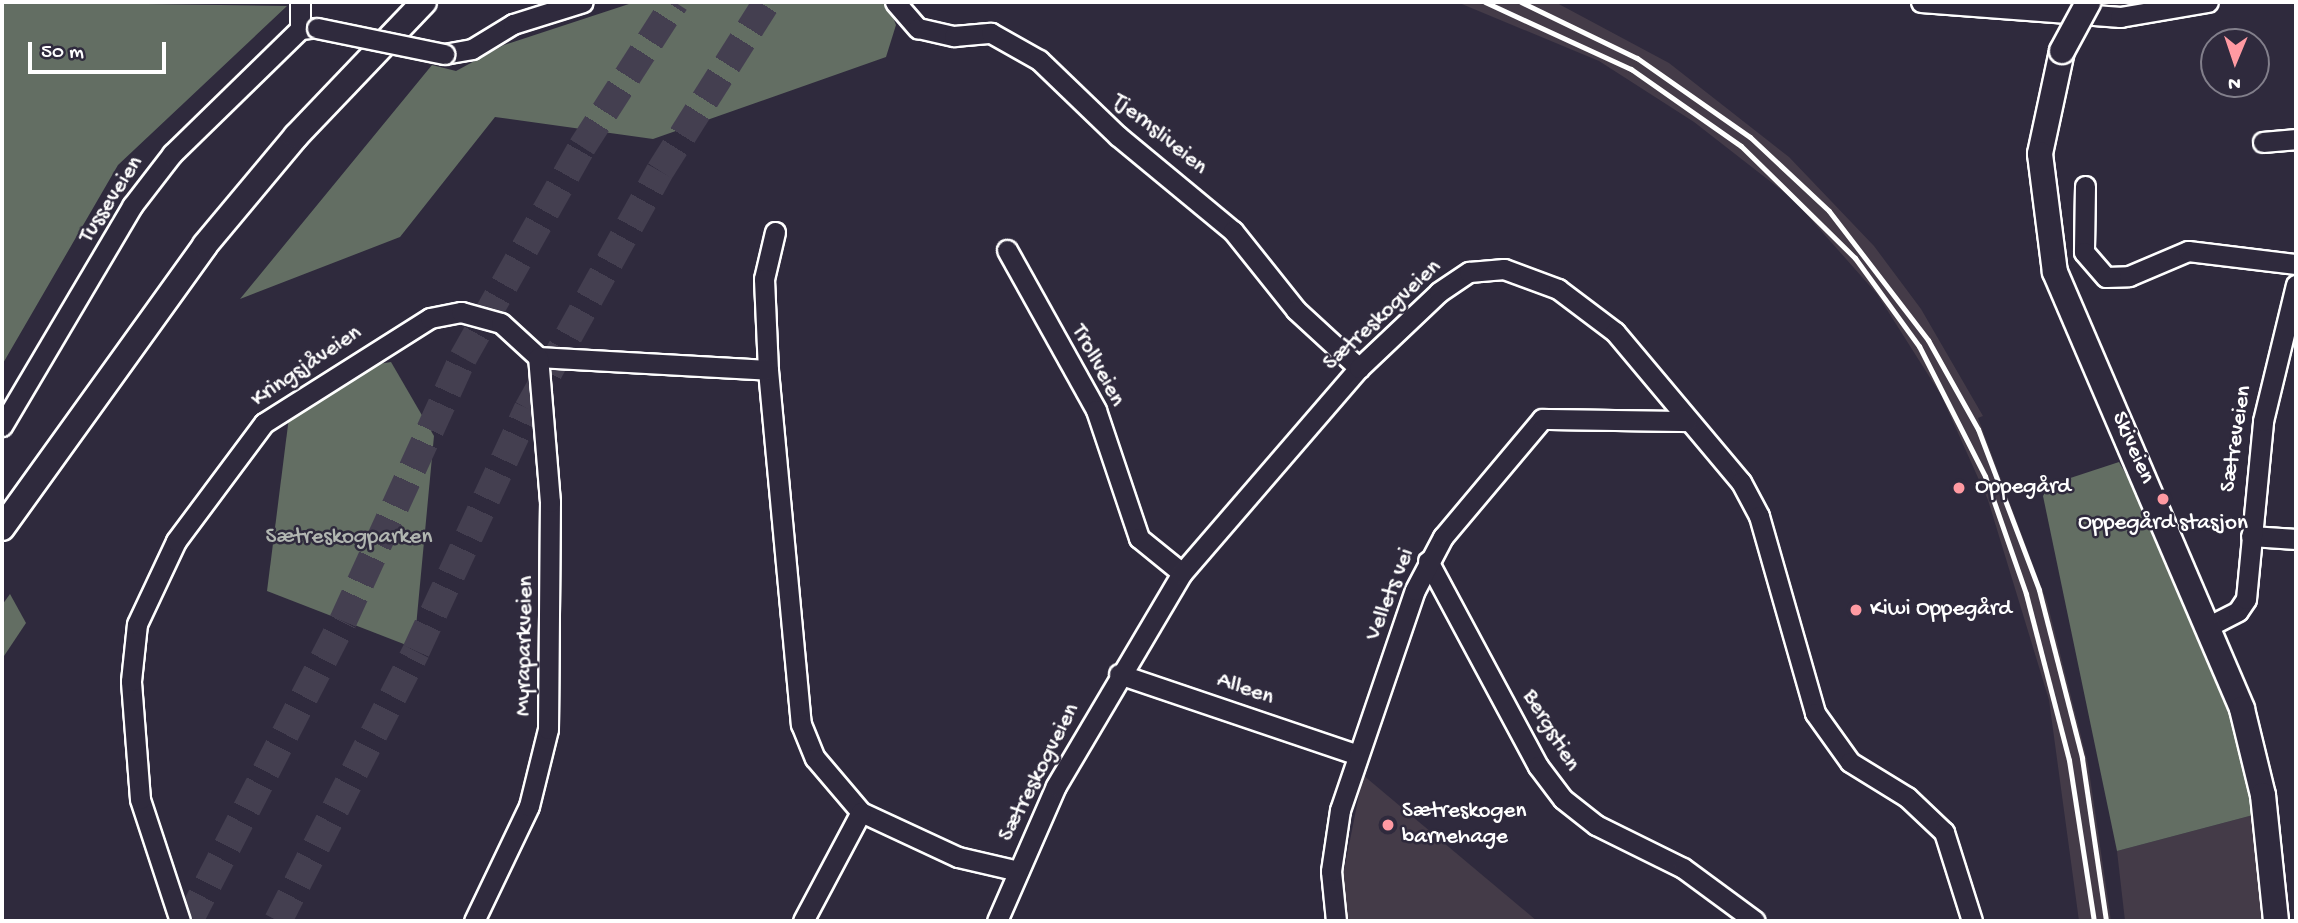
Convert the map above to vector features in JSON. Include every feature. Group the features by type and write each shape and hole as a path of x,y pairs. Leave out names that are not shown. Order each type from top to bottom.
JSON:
{"main road":[{"path":"2,528 214,235 296,136 424,2"},
{"name":"Skiveien","path":"2088,2 2062,51 2040,154 2055,272 2211,625 2256,763 2276,921"}],"street":[{"path":"300,2 309,28 444,54 472,49 513,24 583,2"},
{"name":"Tjernsliveien","path":"895,2 918,28 954,36 991,33 1039,60 1118,136 1233,231 1296,310 1359,368"},
{"path":"1920,2 1990,4 2120,17 2208,2"},
{"name":"Tusseveien","path":"2,426 132,206 191,134 309,28"},
{"path":"2263,142 2296,139"},
{"path":"2085,186 2084,252 2106,277 2129,276 2188,251 2296,264"},
{"path":"775,232 764,279 768,369 801,724 815,758 861,812 958,857 1018,871"},
{"name":"Trollveien","path":"1007,250 1096,410 1139,538 1182,573"},
{"name":"Sætreskogveien","path":"997,921 1018,871 1119,674 1182,573 1359,368 1457,279 1504,269 1559,289 1594,313 1643,361 1687,421 1752,499 1824,731 1850,762 1907,797 1944,832 1972,921"},
{"name":"Sætreveien","path":"2211,625 2238,611 2246,599 2263,421 2296,285"},
{"name":"Kringsjåveien","path":"180,921 148,835 131,681 137,624 176,541 264,423 430,318 482,314 522,337 538,357"},
{"path":"538,357 768,369"},
{"name":"Myraparkveien","path":"479,920 529,806 548,729 550,502 538,357"},
{"name":"Vellets vei","path":"1336,921 1333,845 1356,754 1428,561 1505,457 1542,419 1687,421"},
{"path":"2251,536 2296,539"},
{"name":"Bergstien","path":"1428,561 1538,766 1563,799 1596,825 1702,880 1755,921"},
{"name":"Alleen","path":"1119,674 1356,754"},
{"path":"803,921 861,812"}],"shaded area":[{"path":"1457,2 1555,2 1669,63 1789,157 1874,246 1921,309 1983,416 1978,418 2047,602 2088,764 2111,921 2079,921 2049,700 1988,500 1941,395 1877,294 1793,199 1694,122 1599,61"},
{"name":"Sætreskogen barnehage","path":"1363,775 1537,921 1346,921 1343,875"},
{"path":"2257,814 2268,921 2125,921 2117,851"}],"green space":[{"path":"2,2 287,6 118,165 2,365"},
{"path":"635,2 887,2 896,25 886,57 653,139 495,117 400,237 240,299 432,65 456,71 504,45"},
{"name":"Sætreskogparken","path":"391,362 434,436 414,648 267,591 289,417 372,365"},
{"path":"2119,462 2146,510 2231,712 2257,814 2117,851 2043,496 2049,485"},
{"path":"10,594 26,623 2,659 2,605"}],"tunnel":[{"path":"189,921 343,621 463,358 582,147 675,2"},
{"path":"278,921 416,651 528,409 660,171 767,2"}],"railway":[{"path":"1485,2 1631,69 1741,146 1855,258 1919,346 1985,476 2026,594 2069,760 2094,921"},
{"path":"1521,2 1637,58 1750,137 1829,211 1928,340 1978,429 2039,590 2082,758 2106,921"}],"place":[{"name":"Oppegård","path":"1959,488"},
{"name":"Oppegård stasjon","path":"2163,499"},
{"name":"Kiwi Oppegård","path":"1856,610"},
{"name":"Sætreskogen barnehage","path":"1388,825"}]}
